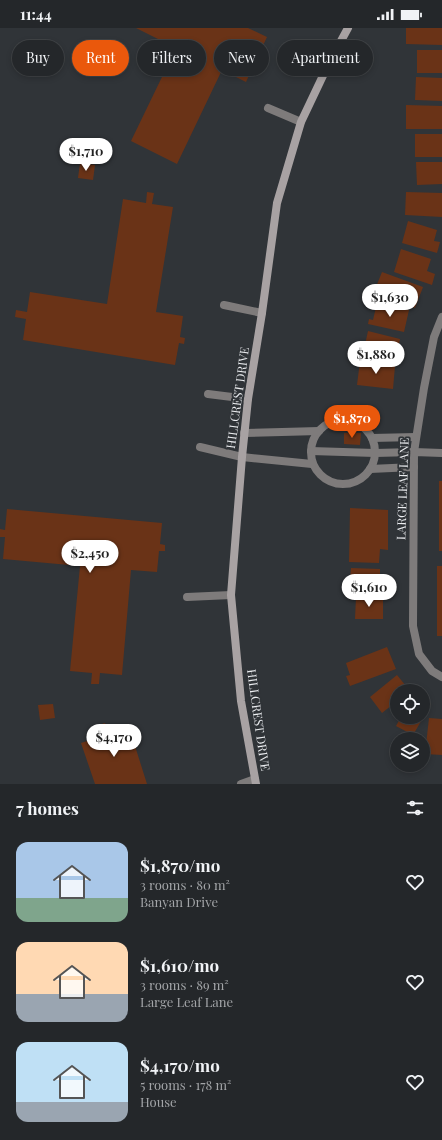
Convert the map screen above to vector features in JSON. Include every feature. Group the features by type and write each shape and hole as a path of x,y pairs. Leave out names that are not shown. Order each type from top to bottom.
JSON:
{"street":[{"name":"HILLCREST DRIVE","path":"255,781 241,701 231,595 248,399 262,313 277,203 301,122 328,63 348,28"},
{"path":"268,108 301,122"},
{"path":"224,305 262,313"},
{"name":"LARGE LEAF LANE","path":"442,317 434,337 414,452 413,626 418,654 432,671 442,677"},
{"path":"208,394 248,399"},
{"path":"337,420 347,420 357,423 366,429 372,438 375,453 370,469 364,477 354,482 344,484 334,483 324,478 312,464 311,451 313,440 319,431 327,424 337,420"},
{"path":"244,433 319,431"},
{"path":"372,438 416,436"},
{"path":"200,447 242,457 312,464"},
{"path":"311,451 442,453"},
{"path":"370,469 414,467"},
{"path":"187,597 231,595"},
{"path":"241,784 255,781"}],"building":[{"path":"136,28 248,28 267,37 266,40 214,40 214,76 219,76 177,164 131,141 162,76 206,76 206,40 160,40"},
{"path":"406,28 442,28 442,45 406,44"},
{"path":"417,50 442,50 442,73 417,73"},
{"path":"234,76 249,76 246,82"},
{"path":"416,77 442,78 442,101 415,100"},
{"path":"406,105 442,106 442,129 406,129"},
{"path":"415,134 442,134 442,157 415,157"},
{"path":"416,162 442,162 442,184 417,185"},
{"path":"80,163 95,165 93,180 78,178"},
{"path":"147,192 154,193 152,204 173,207 156,312 183,316 180,337 185,338 184,344 179,343 175,365 23,340 26,319 15,317 16,310 27,312 30,292 107,304 123,199 146,203"},
{"path":"406,192 442,193 442,217 405,215"},
{"path":"408,221 437,230 434,241 440,242 437,253 402,243"},
{"path":"401,249 431,259 427,271 435,274 432,285 394,272"},
{"path":"382,272 423,287 415,308 374,292"},
{"path":"377,303 409,310 404,332 368,324 369,319 373,320"},
{"path":"368,331 400,339 395,362 363,354"},
{"path":"360,361 395,366 393,389 357,385"},
{"path":"344,433 361,433 360,445 344,444"},
{"path":"439,481 442,481 442,551 439,551"},
{"path":"350,508 388,510 388,550 380,549 379,563 349,562"},
{"path":"7,509 162,523 160,544 165,545 165,551 159,551 157,572 131,570 122,675 100,673 99,684 91,684 92,673 70,671 80,566 3,559 5,537 0,537 0,529 5,530"},
{"path":"437,566 442,566 442,636 437,636"},
{"path":"351,568 380,569 380,593 349,592"},
{"path":"356,597 383,597 383,619 355,619"},
{"path":"387,647 396,669 350,686 346,676 350,675 346,663"},
{"path":"397,675 404,684 390,684 390,707 382,713 370,697"},
{"path":"53,704 55,718 40,720 38,705"},
{"path":"430,718 442,719 442,755 430,754 430,732 427,732"},
{"path":"105,723 108,734 129,727 147,784 95,784 81,743 102,736 99,725"},
{"path":"397,724 419,724 415,732 407,732 396,726"}]}
